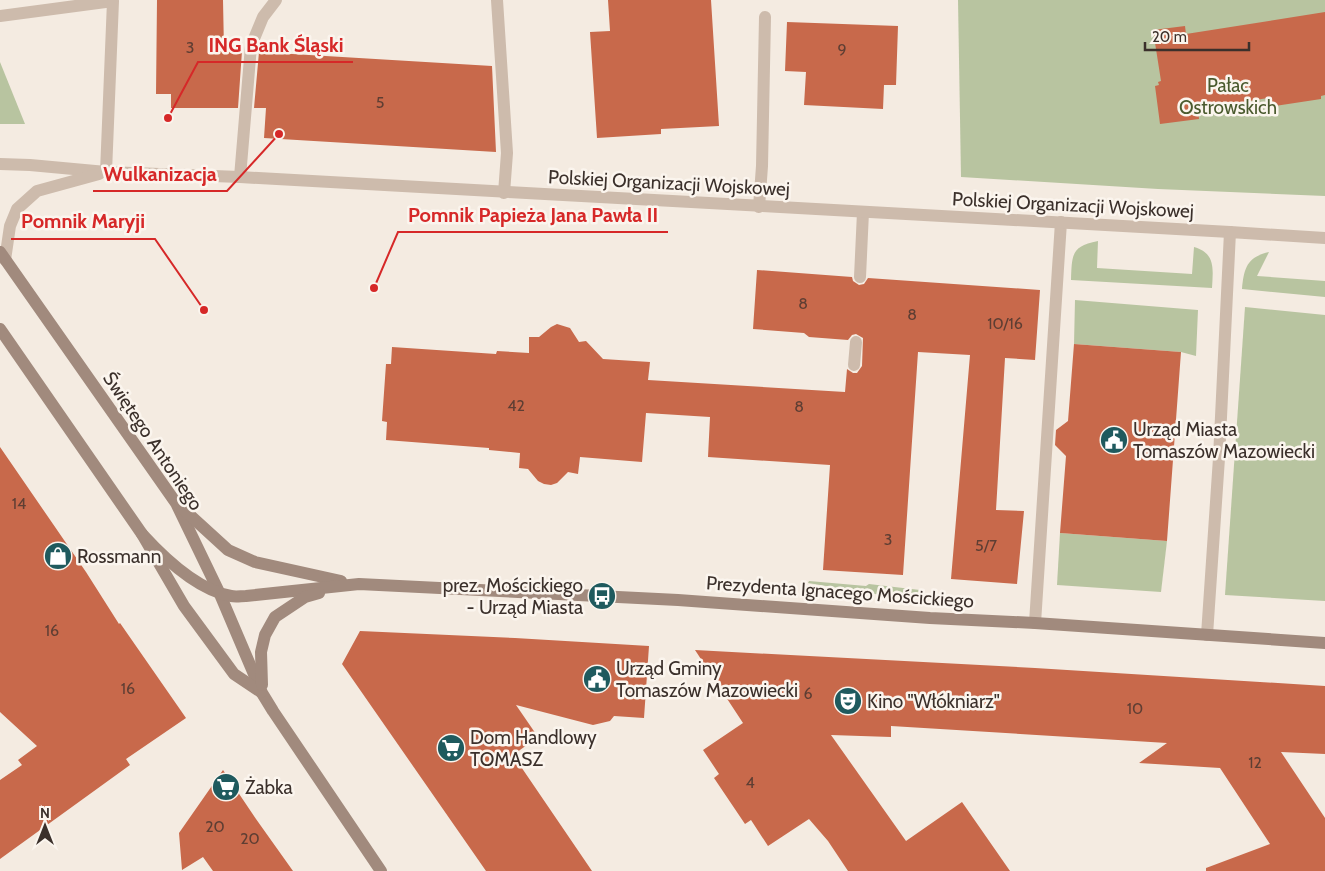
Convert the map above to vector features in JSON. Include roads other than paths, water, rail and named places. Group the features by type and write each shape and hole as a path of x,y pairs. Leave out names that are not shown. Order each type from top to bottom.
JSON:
{"main road":[{"name":"Świętego Antoniego","path":"2,256 176,503 219,592 262,693 272,711 381,871"},
{"name":"Świętego Antoniego","path":"0,329 142,534 184,606 234,674 262,693"},
{"name":"Prezydenta Ignacego Mościckiego","path":"176,503 228,550 255,562 352,584"},
{"name":"Prezydenta Ignacego Mościckiego","path":"142,534 163,557 186,574 219,592 231,596 352,584 687,600 930,618 1035,623 1325,643"},
{"path":"262,693 261,652 265,636 275,617 305,597 352,584"}],"street":[{"path":"240,177 251,46 263,17 272,2 276,0"},
{"path":"497,0 507,153 504,193"},
{"path":"0,16 113,1 106,172"},
{"path":"759,207 765,17"},
{"name":"Polskiej Organizacji Wojskowej","path":"0,164 106,172 240,177 1325,238"},
{"name":"Polskiej Organizacji Wojskowej","path":"2,256 10,226 17,210 37,190 106,172"},
{"path":"860,277 864,212"},
{"path":"1035,623 1061,222"},
{"path":"1207,635 1219,458 1230,232"},
{"path":"854,365 856,342"}],"place":[{"name":"ING Bank Śląski","path":"168,118"},
{"name":"Wulkanizacja","path":"279,134"},
{"name":"Pomnik Papieża Jana Pawła II","path":"374,288"},
{"name":"Pomnik Maryji","path":"204,310"},
{"name":"Urząd Miasta Tomaszów Mazowiecki","path":"1114,440"},
{"name":"Rossmann","path":"58,556"},
{"name":"prez. Mościckiego - Urząd Miasta","path":"602,596"},
{"name":"Urząd Gminy Tomaszów Mazowiecki","path":"597,679"},
{"name":"Kino \"Włókniarz\"","path":"848,701"},
{"name":"Dom Handlowy TOMASZ","path":"451,748"},
{"name":"Żabka","path":"226,787"}],"park label":[{"name":"Pałac Ostrowskich","path":"1228,96"}]}
